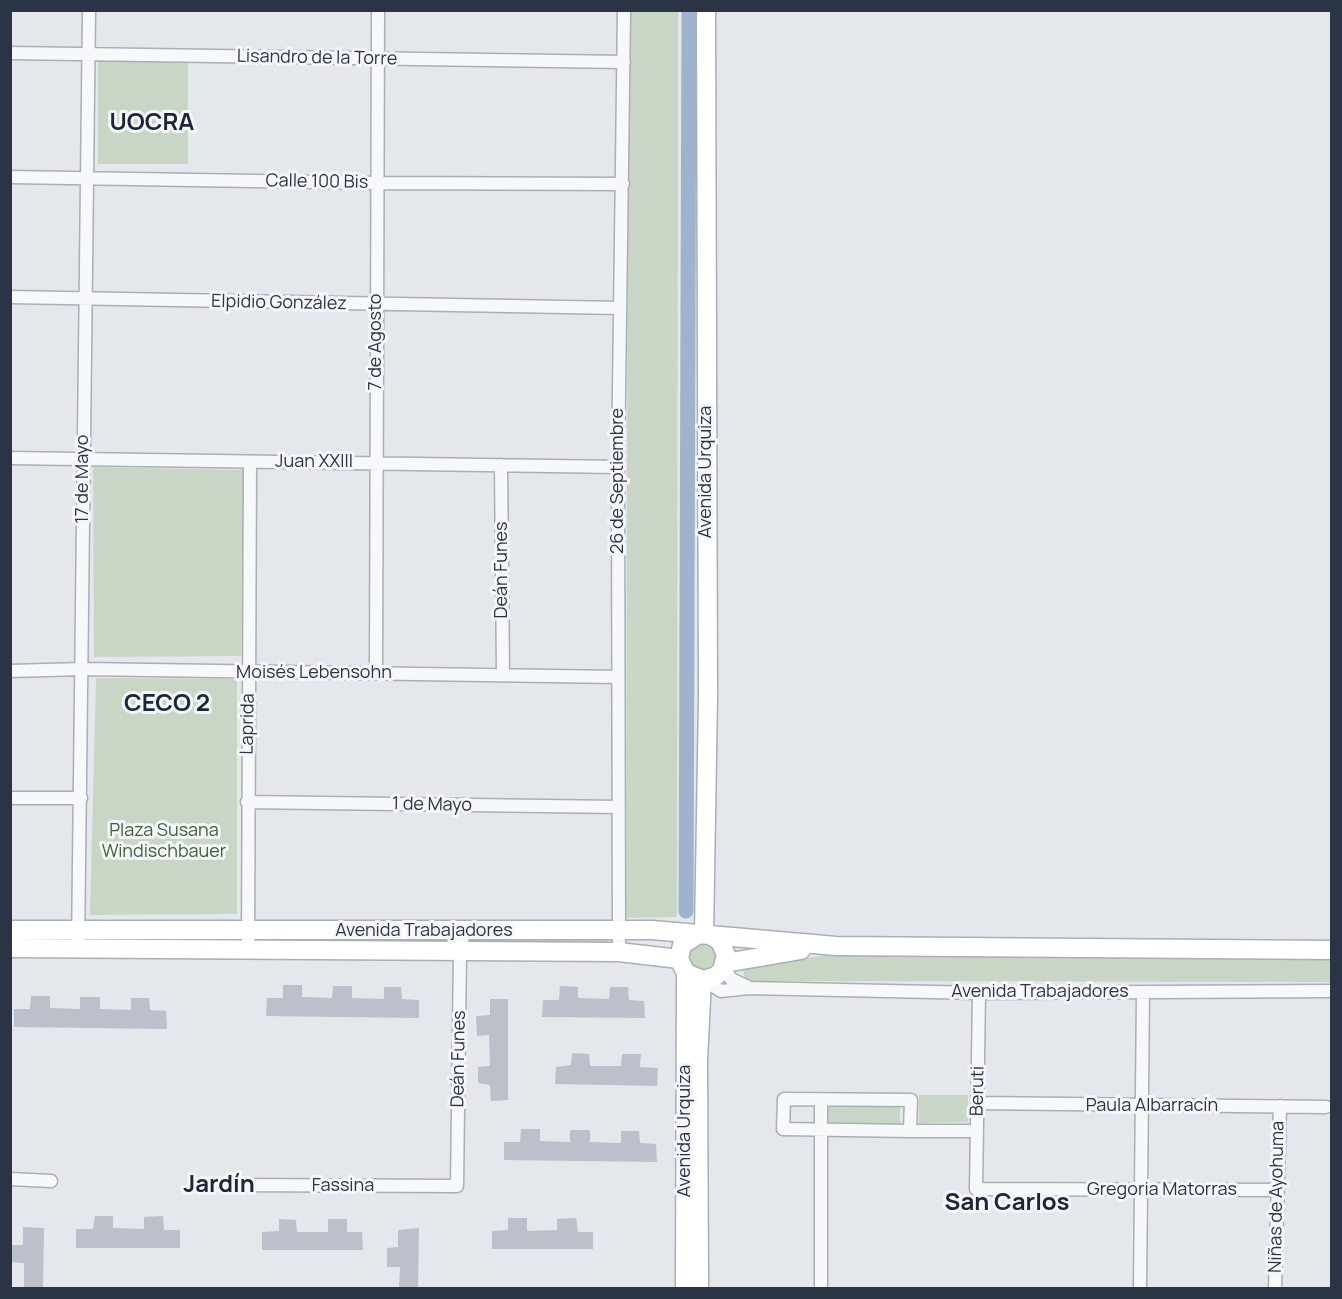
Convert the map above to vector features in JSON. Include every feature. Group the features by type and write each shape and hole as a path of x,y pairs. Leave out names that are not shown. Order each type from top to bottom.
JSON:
{"main road":[{"name":"Avenida Urquiza","path":"703,934 708,697 706,10"},
{"name":"Avenida Trabajadores","path":"10,930 618,931 703,934 836,946 1332,950"},
{"path":"703,934 715,937 724,948 724,964 716,976 692,973 682,945 703,934"},
{"name":"Avenida Trabajadores","path":"724,964 770,954 836,946"},
{"name":"Avenida Trabajadores","path":"10,948 619,952 692,973"},
{"name":"Avenida Urquiza","path":"684,1288 692,973"},
{"name":"Avenida Urquiza","path":"692,973 698,1060 699,1288"}],"street":[{"name":"17 de Mayo","path":"78,948 89,10"},
{"name":"7 de Agosto","path":"376,674 378,10"},
{"name":"26 de Septiembre","path":"619,952 618,467 624,10"},
{"name":"Lisandro de la Torre","path":"10,53 624,62"},
{"name":"Calle 100 Bis","path":"10,177 377,183 623,184"},
{"name":"Elpidio González","path":"10,297 376,306 620,308"},
{"name":"Juan XXIII","path":"10,458 618,467"},
{"name":"Laprida","path":"248,949 250,462"},
{"name":"Deán Funes","path":"501,465 503,674"},
{"name":"Moisés Lebensohn","path":"10,671 83,669 618,677"},
{"path":"10,798 81,798"},
{"name":"1 de Mayo","path":"247,802 618,807"},
{"name":"Deán Funes","path":"458,1186 460,951 464,932"},
{"path":"724,964 731,979 749,988"},
{"name":"Avenida Trabajadores","path":"692,973 720,991 749,988 979,993 1332,991"},
{"name":"Beruti","path":"976,1189 979,993"},
{"path":"1140,1288 1143,993"},
{"path":"910,1131 911,1100 784,1099 783,1129 910,1131 977,1131"},
{"path":"821,1100 821,1288"},
{"name":"Paula Albarracín","path":"978,1103 1143,1107 1326,1107"},
{"name":"Niñas de Ayohuma","path":"1275,1288 1280,1106"},
{"path":"10,1179 51,1181"},
{"name":"Fassina","path":"228,1185 458,1186"},
{"name":"Gregoria Matorras","path":"976,1189 1276,1190"}],"green space":[{"path":"628,11 678,11 677,917 626,918"},
{"path":"188,56 188,164 98,164 98,57"},
{"path":"93,467 245,470 241,656 94,657"},
{"name":"Plaza Susana Windischbauer","path":"96,678 237,679 237,914 90,915"},
{"path":"274,938 433,940 433,943 274,941"},
{"path":"607,939 607,943 490,943 490,940"},
{"path":"702,943 711,947 715,956 711,965 702,969 693,965 689,956 693,947"},
{"path":"834,954 1331,956 1332,982 745,981 743,968"},
{"path":"919,1095 968,1095 968,1122 919,1123"},
{"path":"827,1106 900,1107 900,1125 827,1124"}],"building":[{"path":"283,985 302,985 302,997 332,998 333,986 352,986 352,998 384,999 384,987 401,987 402,999 419,1000 419,1018 266,1016 267,998 283,998"},
{"path":"560,986 578,987 578,998 609,999 610,987 628,987 629,1000 644,1001 645,1018 542,1017 543,1000 559,1000"},
{"path":"31,996 50,996 50,1008 80,1009 80,997 100,997 100,1009 131,1010 131,998 149,998 150,1010 166,1011 167,1029 14,1027 14,1009 30,1009"},
{"path":"490,999 508,999 508,1100 491,1101 490,1085 478,1083 478,1067 490,1066 489,1035 477,1036 476,1016 490,1015"},
{"path":"572,1053 589,1054 590,1066 621,1066 622,1054 641,1054 640,1067 658,1068 657,1086 555,1084 556,1067 571,1065"},
{"path":"521,1129 540,1129 540,1141 570,1142 570,1130 590,1130 590,1142 621,1143 621,1131 639,1131 640,1143 656,1144 657,1162 504,1160 504,1142 520,1142"},
{"path":"95,1216 113,1216 113,1228 144,1229 144,1217 163,1216 164,1230 180,1230 180,1248 76,1248 76,1229 93,1229"},
{"path":"508,1218 527,1218 527,1231 557,1230 557,1219 576,1218 578,1232 593,1232 593,1249 492,1249 492,1231 508,1230"},
{"path":"279,1219 296,1220 297,1232 328,1232 328,1219 347,1219 347,1232 362,1232 363,1250 262,1250 262,1232 279,1231"},
{"path":"23,1227 44,1228 43,1288 24,1288 24,1263 10,1262 10,1245 23,1245"},
{"path":"419,1228 418,1288 399,1288 400,1267 387,1267 387,1248 398,1247 398,1230"}],"waterway":[{"path":"686,911 689,10"}],"district":[{"name":"UOCRA","path":"152,123"},
{"name":"CECO 2","path":"167,704"},
{"name":"Jardín","path":"219,1185"},
{"name":"San Carlos","path":"1007,1203"}]}
